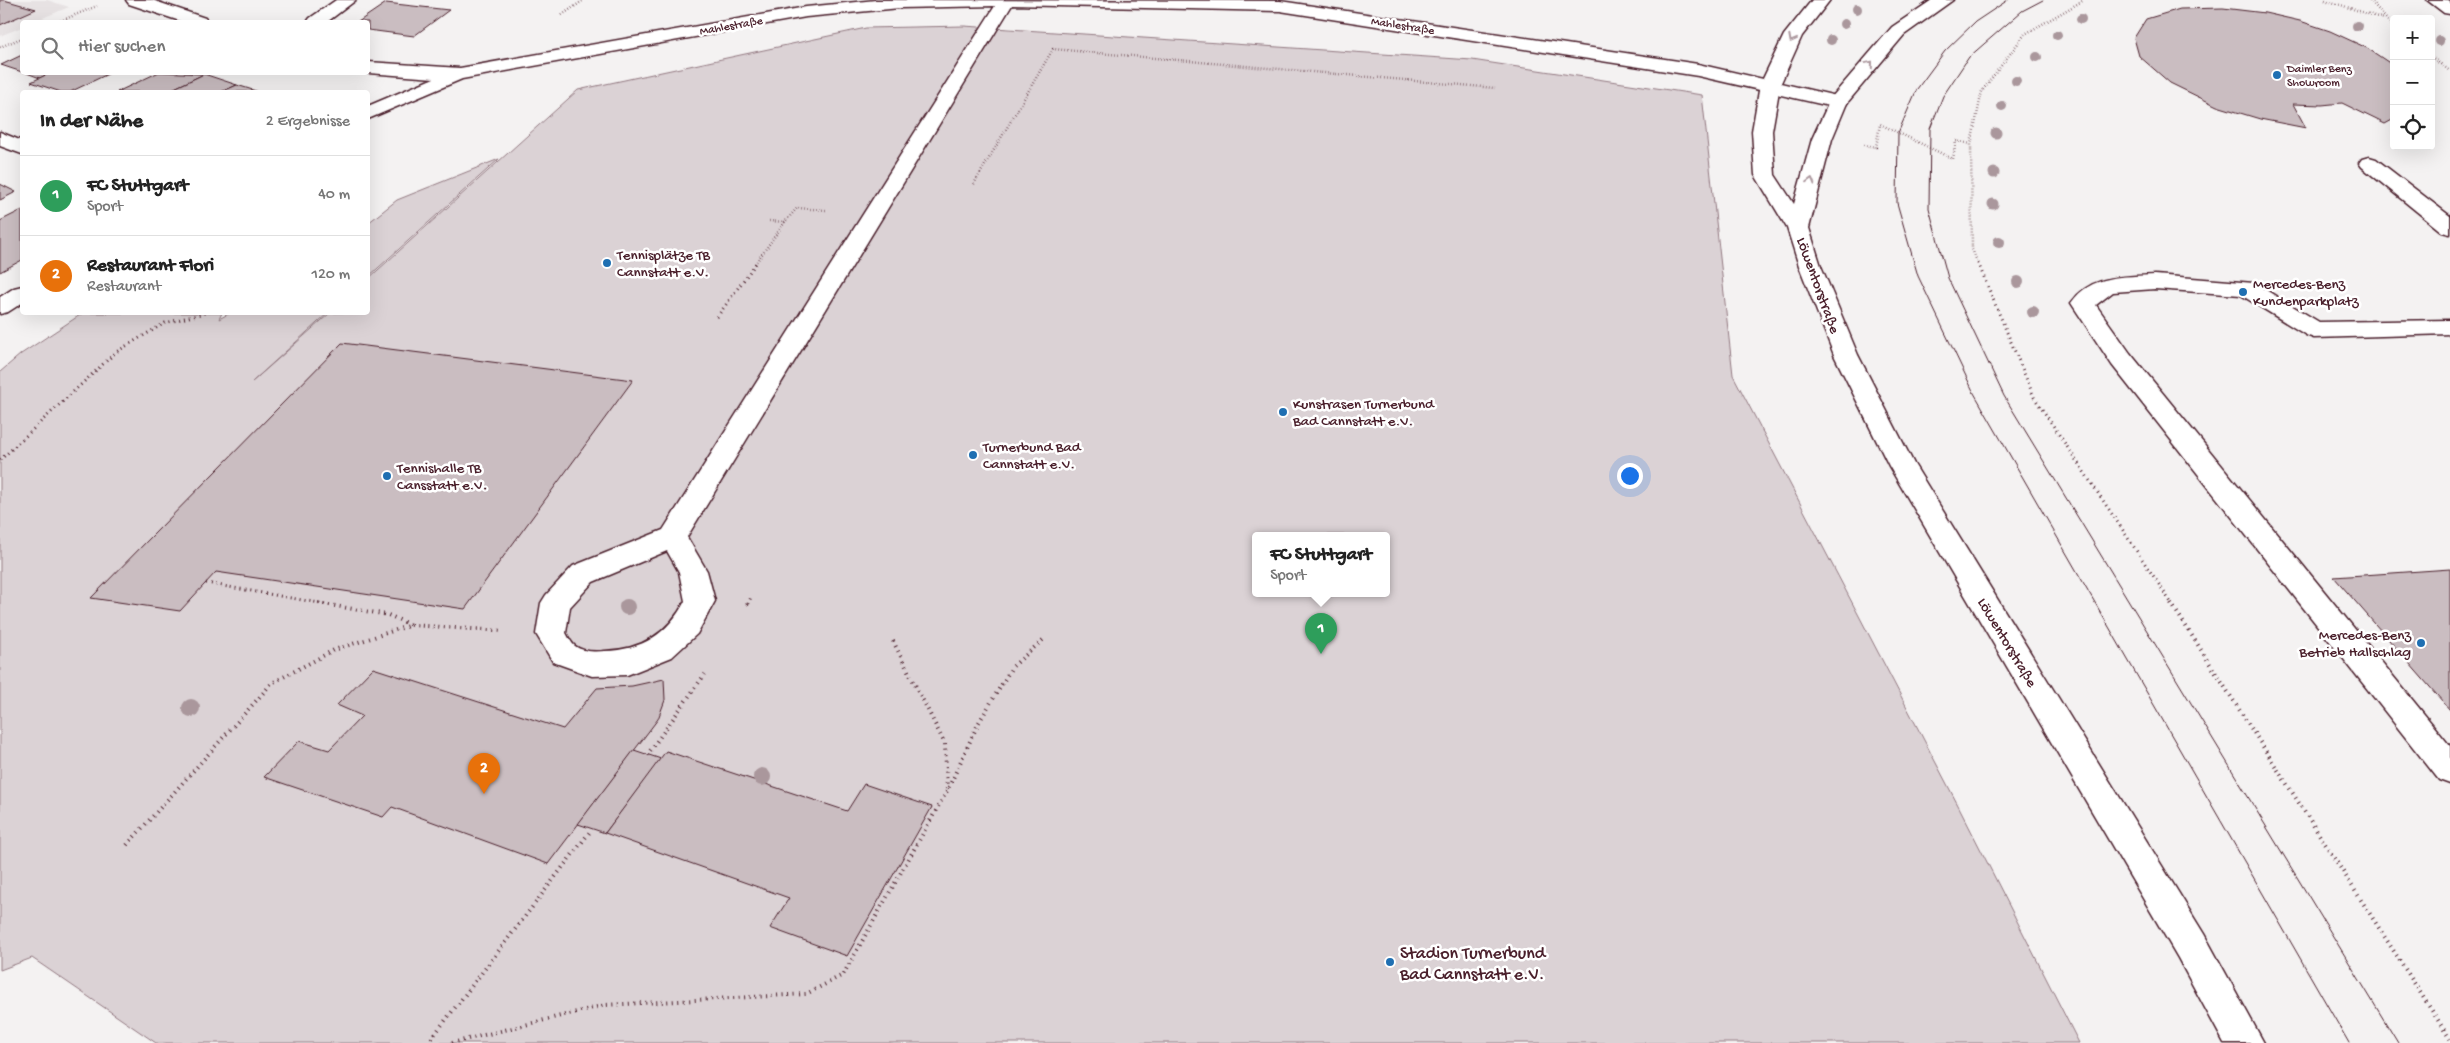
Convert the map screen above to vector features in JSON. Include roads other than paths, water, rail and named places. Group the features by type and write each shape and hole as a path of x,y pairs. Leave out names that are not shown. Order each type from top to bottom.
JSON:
{"street":[{"path":"135,0 193,20"},
{"path":"319,20 347,0"},
{"path":"673,537 693,571 700,601 687,626 661,648 627,663 592,664 564,654 551,634 556,603 583,574 673,537 1007,0"},
{"name":"Mahlestraße","path":"370,67 460,74 806,12 900,3 1007,0 1281,3 1698,70 1838,102"},
{"name":"Löwentorstraße","path":"1821,0 1793,35 1770,85 1762,131 1766,175 1798,228 1810,266 1846,355 1902,466 2190,946 2245,1043"},
{"name":"Löwentorstraße","path":"1798,228 1822,138 1838,102 1898,31 1944,0"},
{"path":"2436,0 2450,9"},
{"path":"370,112 460,74"},
{"path":"0,138 20,147"},
{"path":"2369,163 2450,228"},
{"path":"2450,327 2314,330 2246,288 2155,282 2107,285 2083,302 2121,358 2450,770"},
{"path":"0,307 20,293"}],"tram line":[{"path":"2008,0 1975,22 1945,51 1917,89 1898,133 1897,203 1918,276 1974,393 2349,1043"},
{"path":"2043,0 2022,11 1969,57 1943,96 1930,129 1929,208 1948,278 2004,396 2398,1043"}],"place":[{"name":"Daimler Benz Showroom","path":"2277,75"},
{"name":"Tennisplätze TB Cannstatt e.V.","path":"607,263"},
{"name":"Mercedes-Benz Kundenparkplatz","path":"2243,292"},
{"name":"Kunstrasen Turnerbund Bad Cannstatt e.V.","path":"1283,412"},
{"name":"Turnerbund Bad Cannstatt e.V.","path":"973,455"},
{"name":"Tennishalle TB Cansstatt e.V.","path":"387,476"},
{"name":"Mercedes-Benz Betrieb Hallschlag","path":"2421,643"},
{"name":"FC Stuttgart","path":"1321,654"},
{"name":"Restaurant Flori","path":"484,794"},
{"name":"Stadion Turnerbund Bad Cannstatt e.V.","path":"1390,962"}]}
